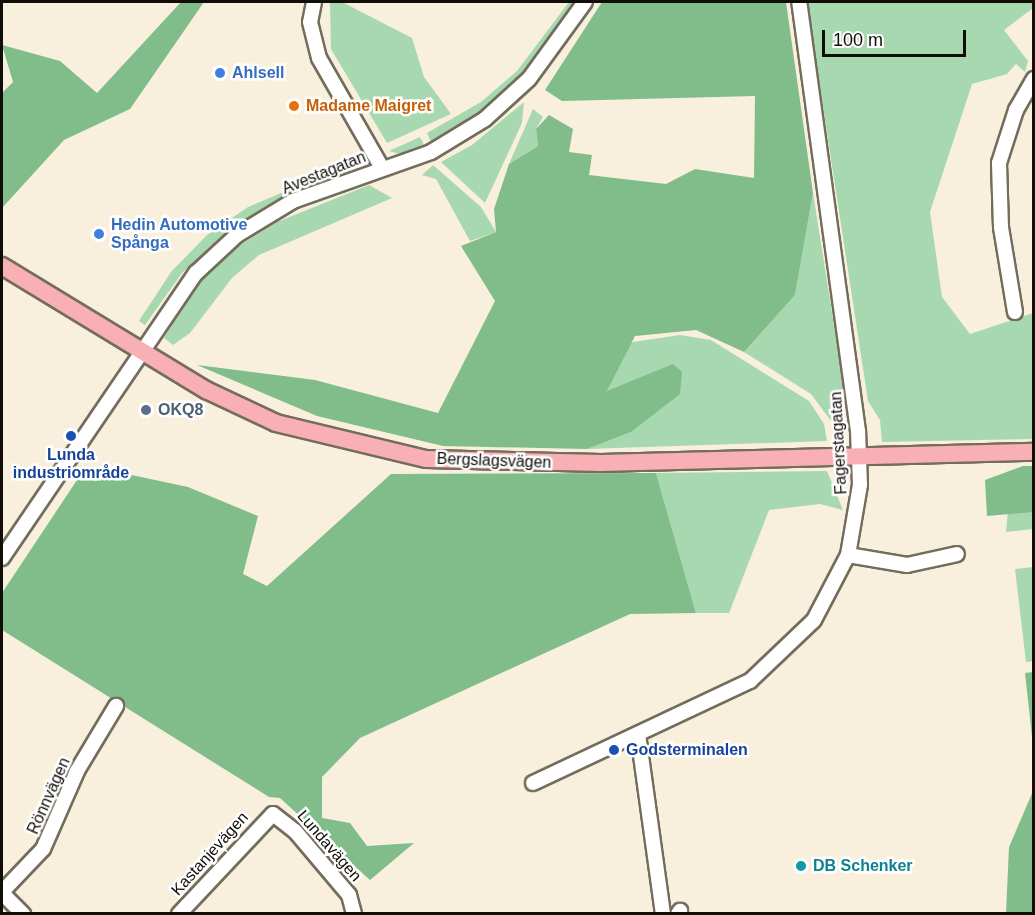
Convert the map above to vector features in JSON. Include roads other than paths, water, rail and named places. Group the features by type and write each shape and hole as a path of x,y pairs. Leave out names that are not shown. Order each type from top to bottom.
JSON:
{"main road":[{"name":"Bergslagsvägen","path":"2,266 141,351 276,423 426,459 528,464 1034,452"}],"street":[{"path":"314,2 310,22 319,58 382,168"},
{"name":"Avestagatan","path":"2,558 196,273 237,235 293,201 430,152 485,119 529,79 585,2"},
{"name":"Fagerstagatan","path":"532,783 750,681 781,656 814,620 848,555 859,495 858,456 799,2"},
{"path":"1015,312 1000,227 999,163 1011,120 1034,79"},
{"path":"848,555 907,565 957,554"},
{"name":"Rönnvägen","path":"2,892 43,849 77,771 116,705"},
{"path":"638,734 663,914"},
{"name":"Lundavägen","path":"265,817 281,816 354,910"},
{"name":"Kastanjevägen","path":"179,914 265,817"},
{"path":"2,892 23,914"}],"place":[{"name":"Ahlsell","path":"220,73"},
{"name":"Madame Maigret","path":"294,106"},
{"name":"Hedin Automotive Spånga","path":"99,234"},
{"name":"OKQ8","path":"146,410"},
{"name":"Lunda industriområde","path":"71,436"},
{"name":"Godsterminalen","path":"614,750"},
{"name":"DB Schenker","path":"801,866"}]}
